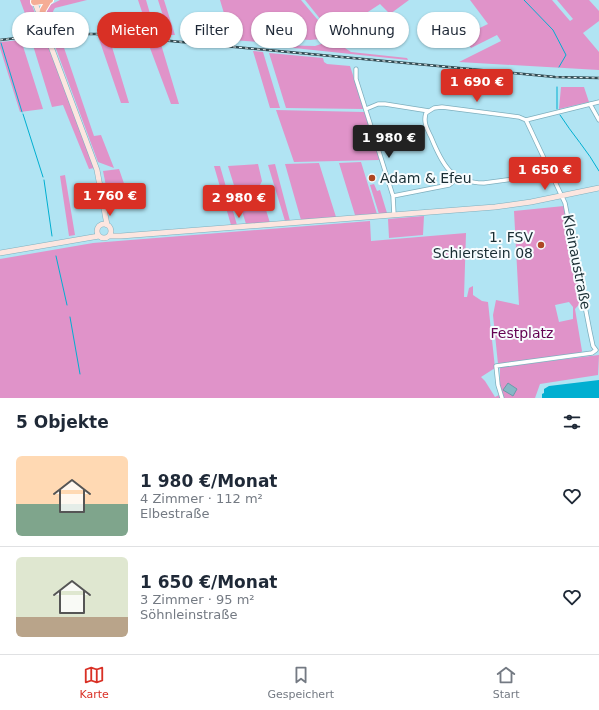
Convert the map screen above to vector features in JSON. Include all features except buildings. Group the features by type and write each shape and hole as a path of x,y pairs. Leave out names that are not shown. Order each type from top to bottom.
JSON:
{"highway":[{"path":"35,1 49,0"},
{"path":"43,12 49,0"}],"street":[{"path":"35,1 38,12"},
{"path":"51,48 97,170 103,198 104,225"},
{"path":"356,69 356,79 393,196 394,215"},
{"path":"552,174 484,183 458,178 446,168 438,156 425,123 426,115 434,108 442,107 518,117 526,120 599,102"},
{"path":"366,108 378,104 385,104 429,111"},
{"path":"590,104 599,120"},
{"name":"Kleinaustraße","path":"526,120 563,196 593,346 598,351"},
{"path":"393,196 450,185 458,178"},
{"path":"0,253 99,236 105,238 109,236 495,207 563,196 599,188"},
{"path":"84,239 104,225"},
{"path":"104,225 116,234 123,236"},
{"path":"97,230 99,236"},
{"path":"109,236 111,230"},
{"path":"502,398 498,385 496,366 598,351"}],"green space":[{"path":"20,0 30,0 35,12 24,12"},
{"path":"60,0 87,0 55,8 53,12 46,12 50,5"},
{"path":"138,0 146,0 150,12 142,12"},
{"path":"158,0 164,0 168,12 162,12"},
{"path":"220,0 301,0 315,17 315,40 307,40 307,12 251,12 251,41 243,41 243,12 224,12"},
{"path":"305,0 409,0 393,12 388,12 380,4 368,12 315,12"},
{"path":"470,0 552,0 570,21 573,19 557,0 589,0 599,11 599,21 583,33 599,52 599,70 459,62 501,41 497,35 480,44 480,28 488,24"},
{"path":"172,25 175,35 172,35"},
{"path":"12,41 12,48 24,48 43,109 20,112 0,48 0,42"},
{"path":"307,46 315,46 315,48 345,48 351,52 407,58 408,60 294,48 307,48"},
{"path":"34,48 50,48 94,168 89,169 63,105 52,107"},
{"path":"56,48 64,48 94,136 101,135 114,168 98,162"},
{"path":"102,48 112,48 129,103 121,103"},
{"path":"150,48 162,48 179,104 171,104"},
{"path":"253,51 263,52 280,108 270,108"},
{"path":"269,53 323,58 324,62 327,64 350,66 364,109 286,108"},
{"path":"561,87 584,87 589,102 559,109"},
{"path":"276,110 364,112 380,158 379,160 294,162"},
{"path":"361,162 377,214 355,215 339,163"},
{"path":"319,163 336,217 301,220 285,164"},
{"path":"258,164 262,181 259,187 270,223 246,224 228,166"},
{"path":"275,164 290,221 285,221 268,165"},
{"path":"214,166 220,166 237,225 231,225"},
{"path":"119,169 128,195 109,201 103,171"},
{"path":"65,175 75,235 69,236 60,176"},
{"path":"374,184 377,191 380,190 387,213 379,214 370,185"},
{"name":"Festplatz","path":"564,206 582,301 575,309 582,351 581,353 498,364 493,315 496,300 519,305 514,211","holes":["569,302 573,307 573,319 559,322 555,305"]},
{"path":"424,216 423,235 389,238 388,219"},
{"path":"370,221 371,241 466,233 464,297 467,297 469,288 473,286 473,295 482,301 488,302 495,368 481,377 495,397 499,395 500,398 0,398 0,259 93,243"},
{"path":"599,355 598,375 540,384 535,398 504,398 500,388 500,367"}],"water":[{"path":"599,380 599,398 542,398 544,389 549,386"}],"waterway":[{"path":"524,0 553,30 566,55 559,67"},
{"path":"1,43 22,112"},
{"path":"557,87 557,109"},
{"path":"23,114 43,177"},
{"path":"560,115 599,171"},
{"path":"44,180 52,236"},
{"path":"56,256 67,305"},
{"path":"70,317 80,374"}],"railway":[{"path":"0,40 50,34 96,34 555,77 599,78"}],"place":[{"name":"Adam & Efeu","path":"372,178"},
{"name":"1. FSV Schierstein 08","path":"541,245"}]}
